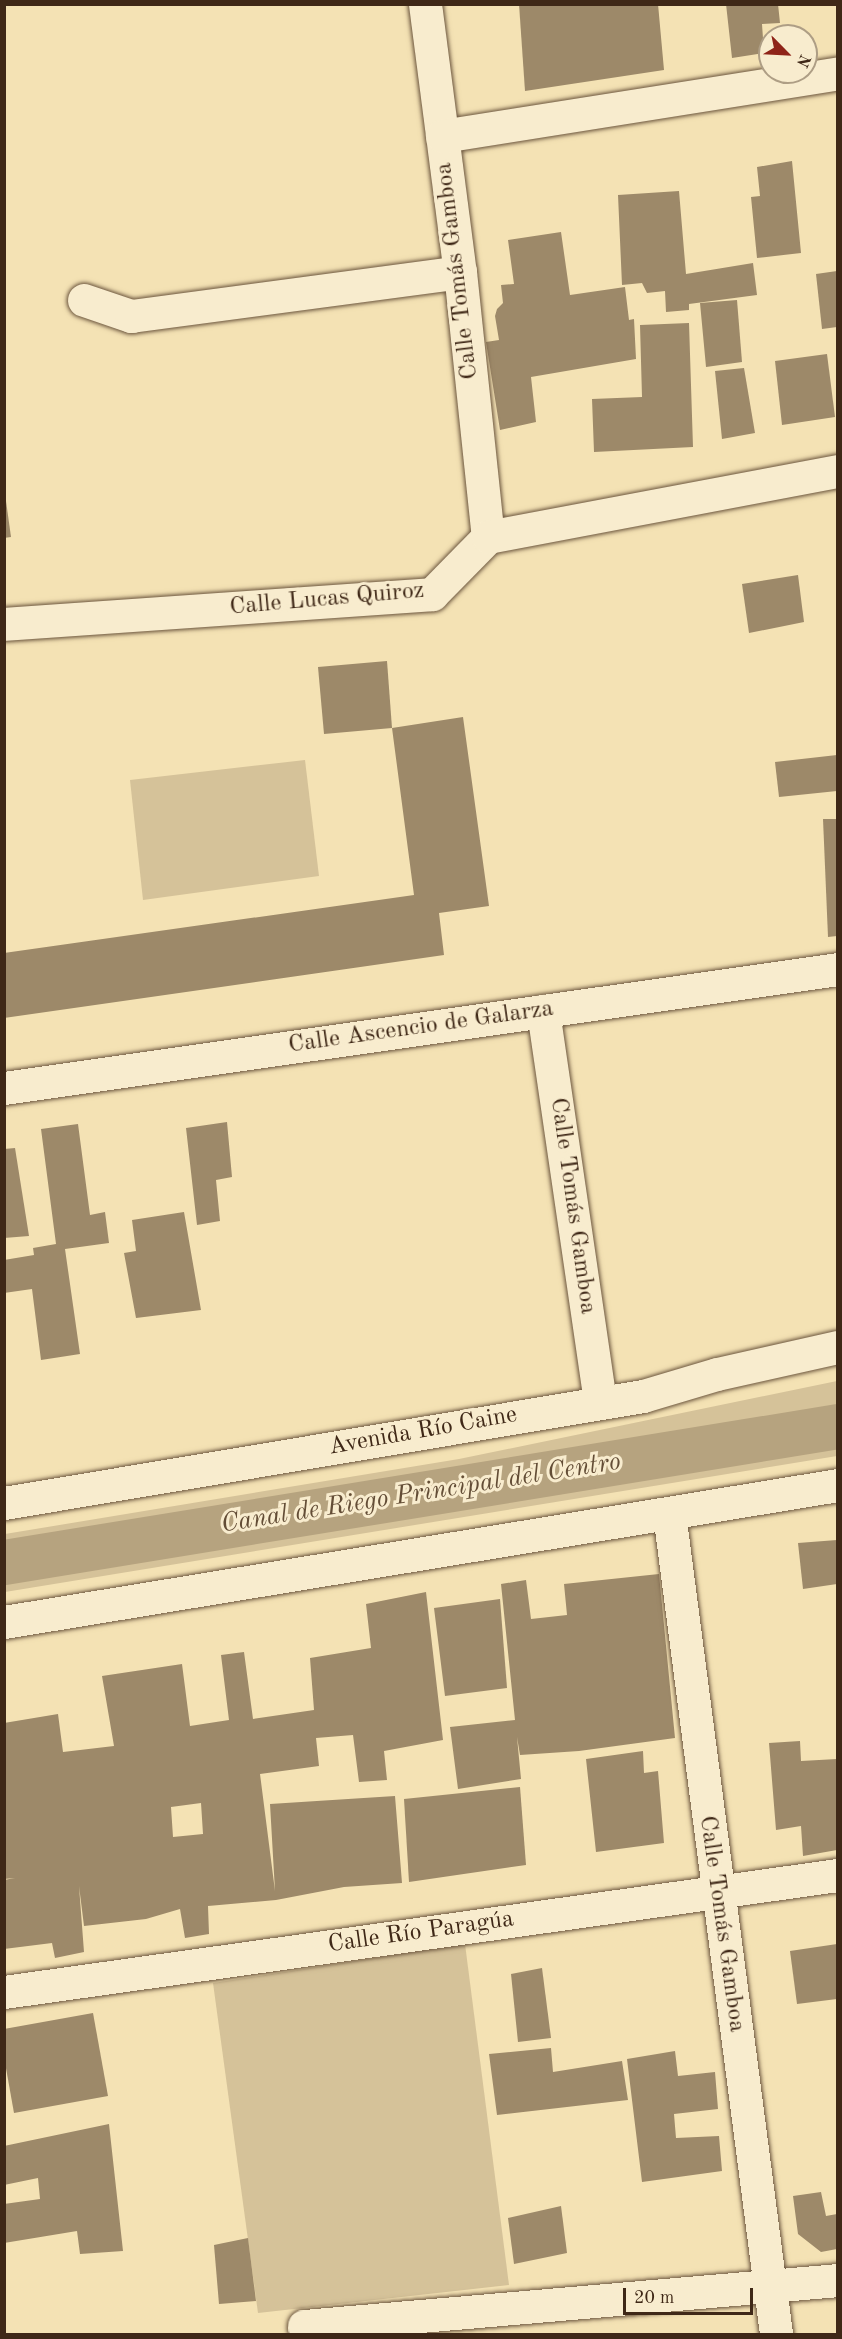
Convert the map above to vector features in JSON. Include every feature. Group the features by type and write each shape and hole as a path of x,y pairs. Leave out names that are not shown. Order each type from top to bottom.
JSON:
{"street":[{"name":"Calle Tomás Gamboa","path":"425,4 460,272 488,537"},
{"path":"442,136 837,73"},
{"path":"84,300 131,316 460,272"},
{"path":"488,537 837,471"},
{"name":"Calle Lucas Quiroz","path":"4,624 432,594 488,537"},
{"name":"Calle Ascencio de Galarza","path":"4,1088 837,969"},
{"name":"Calle Tomás Gamboa","path":"543,1011 600,1402"},
{"name":"Avenida Río Caine","path":"4,1503 643,1396 717,1374 837,1347"},
{"path":"4,1622 837,1485"},
{"name":"Calle Tomás Gamboa","path":"669,1513 716,1892 776,2334"},
{"name":"Calle Río Paragúa","path":"4,1992 837,1875"},
{"path":"304,2325 837,2280"}],"shaded area":[{"path":"305,760 319,876 143,900 130,780"},
{"path":"837,1381 837,1456 5,1592 5,1534 459,1459"},
{"path":"465,1944 509,2285 258,2313 213,1983"}],"building":[{"path":"519,4 658,4 664,70 525,91"},
{"path":"726,4 778,4 780,23 758,24 758,54 732,58"},
{"path":"792,161 801,253 757,258 751,197 760,196 757,167"},
{"path":"679,191 686,274 753,263 757,295 689,304 689,310 666,312 665,291 647,293 642,283 622,285 618,195"},
{"path":"561,232 570,295 625,287 629,320 634,319 636,359 531,377 536,422 500,430 486,342 499,340 495,316 497,309 503,303 501,285 514,284 508,240"},
{"path":"837,271 837,327 822,329 816,274"},
{"path":"737,300 742,362 706,367 700,303"},
{"path":"689,323 693,447 594,452 592,399 642,397 640,325"},
{"path":"827,354 835,417 782,425 775,361"},
{"path":"744,368 755,433 722,439 715,371"},
{"path":"6,501 11,537 4,538 4,502"},
{"path":"798,575 804,622 749,633 742,584"},
{"path":"387,661 392,728 324,734 318,667"},
{"path":"463,717 489,906 439,913 444,955 4,1018 4,953 414,895 392,728"},
{"path":"837,755 837,791 779,797 775,762"},
{"path":"823,819 837,819 837,936 828,937"},
{"path":"227,1122 232,1177 216,1180 220,1221 197,1225 186,1128"},
{"path":"78,1124 90,1215 105,1212 109,1243 65,1249 80,1354 41,1360 32,1289 4,1293 4,1260 34,1255 33,1248 56,1244 41,1129"},
{"path":"15,1148 29,1236 4,1238 4,1149"},
{"path":"184,1212 201,1310 136,1318 124,1253 136,1251 132,1220"},
{"path":"837,1540 837,1584 803,1589 798,1543"},
{"path":"659,1574 675,1738 579,1751 520,1755 517,1737 521,1779 458,1789 450,1727 515,1720 501,1584 526,1580 531,1619 567,1615 564,1584"},
{"path":"426,1592 443,1740 384,1751 387,1780 359,1782 353,1735 316,1738 319,1766 260,1774 275,1891 270,1804 395,1796 402,1883 344,1887 276,1900 208,1906 209,1934 185,1938 180,1909 146,1919 84,1926 79,1886 84,1952 55,1958 52,1943 4,1949 4,1880 15,1878 4,1879 4,1723 58,1714 63,1752 114,1746 102,1676 182,1664 190,1726 229,1720 221,1655 244,1652 253,1719 314,1710 310,1658 371,1648 366,1604","holes":["201,1803 203,1834 173,1837 171,1807"]},
{"path":"500,1599 507,1688 445,1696 434,1608"},
{"path":"800,1741 801,1761 837,1759 837,1850 803,1856 801,1826 776,1830 769,1743"},
{"path":"643,1751 644,1773 658,1771 664,1843 596,1852 586,1759"},
{"path":"520,1787 526,1865 409,1882 404,1799"},
{"path":"837,1944 837,1999 797,2004 790,1951"},
{"path":"542,1968 551,2038 518,2042 511,1974"},
{"path":"93,2013 108,2096 14,2113 4,2057 4,2029"},
{"path":"551,2048 553,2072 622,2061 628,2100 497,2115 489,2054"},
{"path":"675,2051 678,2076 715,2072 718,2109 674,2114 676,2138 719,2136 722,2171 642,2182 627,2059"},
{"path":"109,2124 123,2251 80,2254 77,2231 4,2243 4,2204 40,2199 38,2178 4,2185 4,2146"},
{"path":"821,2192 826,2216 837,2214 837,2249 821,2252 798,2234 793,2196"},
{"path":"561,2206 567,2253 514,2264 508,2218"},
{"path":"248,2238 256,2301 219,2304 214,2245"}],"waterway":[{"name":"Canal de Riego Principal del Centro","path":"4,1562 838,1426"}]}
